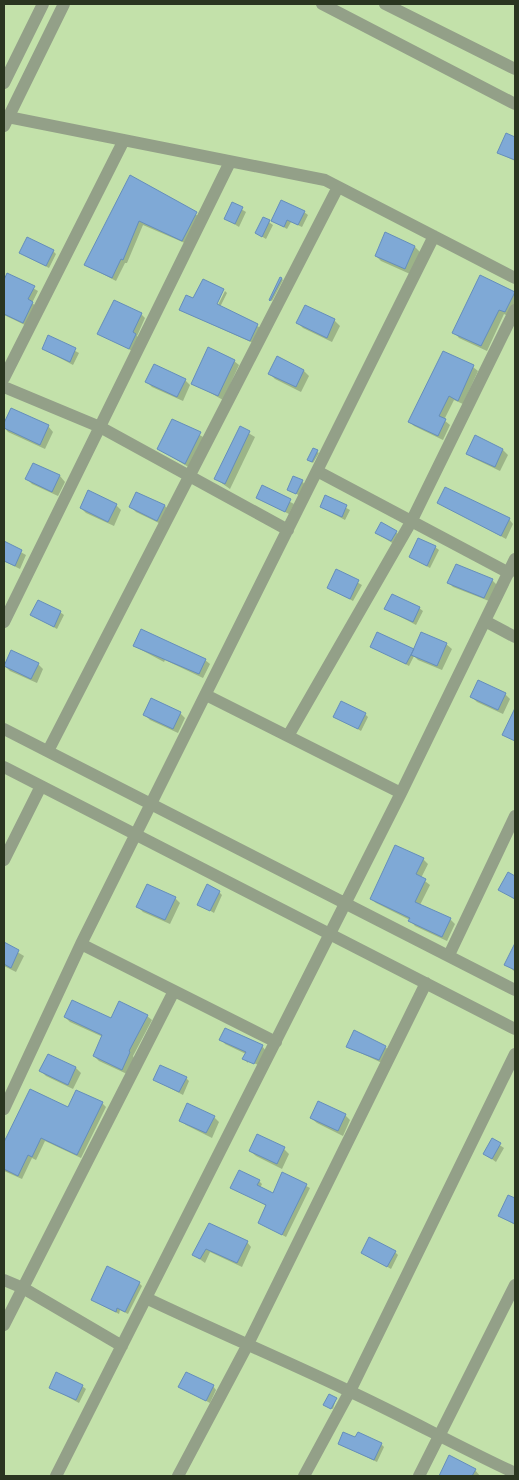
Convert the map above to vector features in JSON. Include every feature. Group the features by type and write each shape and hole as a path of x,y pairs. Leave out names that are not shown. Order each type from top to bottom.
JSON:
{"street":[{"path":"4,83 43,4"},
{"path":"64,4 6,122 124,140 325,180 515,278"},
{"path":"322,4 515,104"},
{"path":"385,4 515,69"},
{"path":"4,378 124,140"},
{"path":"4,622 230,162"},
{"path":"48,751 338,187"},
{"path":"4,1109 81,944 434,236"},
{"path":"288,736 412,522 515,310"},
{"path":"4,387 100,427 288,530"},
{"path":"317,471 509,572"},
{"path":"56,1476 401,793 515,559"},
{"path":"485,621 515,637"},
{"path":"206,695 401,793"},
{"path":"4,729 515,990"},
{"path":"4,767 515,1029"},
{"path":"4,860 41,786"},
{"path":"448,956 515,816"},
{"path":"81,944 276,1042"},
{"path":"178,1476 247,1346 426,983"},
{"path":"4,1326 174,991"},
{"path":"304,1476 350,1391 515,1054"},
{"path":"4,1280 23,1288 122,1346"},
{"path":"419,1476 515,1285"},
{"path":"146,1298 247,1346 350,1391 438,1437 515,1473"}],"building":[{"path":"506,133 515,137 515,160 497,153"},
{"path":"130,175 197,212 182,241 139,221 123,260 121,259 112,278 84,265"},
{"path":"281,200 305,211 298,225 287,220 284,227 271,221"},
{"path":"232,202 243,207 235,224 224,219"},
{"path":"263,217 270,220 262,237 255,233"},
{"path":"385,232 415,246 405,269 375,256"},
{"path":"27,237 54,250 46,266 19,253"},
{"path":"7,273 35,286 28,299 33,302 23,323 4,314 4,280"},
{"path":"480,275 515,292 505,312 499,310 481,346 452,333"},
{"path":"280,277 282,278 270,301 269,300"},
{"path":"203,279 224,289 217,304 258,324 250,341 179,310 186,295 193,298"},
{"path":"114,300 142,313 133,332 136,334 129,349 97,334"},
{"path":"305,305 335,319 327,338 296,323"},
{"path":"48,335 76,348 70,362 42,349"},
{"path":"208,347 235,360 218,396 191,384"},
{"path":"443,351 474,365 458,401 449,396 439,416 446,419 438,436 408,422"},
{"path":"277,356 304,370 296,387 268,374"},
{"path":"154,364 186,379 177,397 145,382"},
{"path":"11,408 49,425 40,445 4,428 4,423"},
{"path":"172,419 201,432 185,464 157,449"},
{"path":"240,426 250,431 225,484 214,479"},
{"path":"475,435 503,449 495,467 466,454"},
{"path":"313,448 318,450 312,462 307,460"},
{"path":"33,463 60,475 52,492 25,479"},
{"path":"293,476 303,480 296,494 287,490"},
{"path":"262,485 291,499 285,512 256,498"},
{"path":"445,487 510,518 501,536 437,503"},
{"path":"88,490 117,504 108,522 80,508"},
{"path":"136,492 165,505 157,521 129,507"},
{"path":"325,495 347,505 342,517 320,507"},
{"path":"381,522 397,531 391,541 375,533"},
{"path":"418,538 436,546 427,566 409,557"},
{"path":"4,541 22,550 15,566 4,561"},
{"path":"456,564 493,579 484,598 447,583"},
{"path":"336,569 359,580 350,599 327,588"},
{"path":"392,594 420,607 413,622 384,609"},
{"path":"38,600 61,611 54,627 30,615"},
{"path":"141,629 206,659 199,674 133,646"},
{"path":"377,632 414,649 406,664 370,647"},
{"path":"421,632 447,643 437,666 411,655"},
{"path":"11,650 39,663 31,679 4,666"},
{"path":"478,680 506,693 498,710 470,697"},
{"path":"151,698 181,712 173,729 143,715"},
{"path":"341,701 366,713 358,729 333,717"},
{"path":"515,708 515,741 502,735"},
{"path":"395,845 424,858 416,874 426,879 415,902 451,918 442,937 408,921 410,918 370,899"},
{"path":"508,872 515,876 515,899 498,890"},
{"path":"147,884 176,897 165,920 136,907"},
{"path":"207,884 220,891 210,911 197,905"},
{"path":"4,942 19,950 11,968 4,964"},
{"path":"515,943 515,970 504,965"},
{"path":"72,1000 111,1018 119,1001 148,1015 129,1051 122,1070 93,1056 102,1035 64,1017"},
{"path":"225,1028 263,1045 254,1064 242,1059 246,1052 219,1040"},
{"path":"354,1030 386,1046 379,1060 346,1047"},
{"path":"48,1054 76,1067 68,1085 39,1071"},
{"path":"160,1065 187,1077 179,1092 153,1080"},
{"path":"30,1089 68,1107 76,1090 103,1102 77,1155 41,1138 32,1157 28,1155 18,1176 4,1169 4,1142"},
{"path":"318,1101 346,1114 338,1131 310,1118"},
{"path":"187,1103 215,1116 206,1133 179,1121"},
{"path":"257,1134 285,1147 277,1164 249,1151"},
{"path":"492,1138 501,1143 492,1159 483,1154"},
{"path":"239,1170 260,1180 257,1185 273,1193 282,1172 307,1184 282,1235 258,1223 266,1205 230,1188"},
{"path":"508,1195 515,1198 515,1224 498,1216"},
{"path":"209,1223 248,1241 237,1263 206,1249 200,1259 192,1255"},
{"path":"369,1237 396,1251 387,1267 361,1253"},
{"path":"107,1266 140,1282 125,1312 117,1308 116,1312 91,1300"},
{"path":"56,1372 83,1385 76,1400 49,1388"},
{"path":"186,1372 214,1385 206,1401 178,1387"},
{"path":"329,1394 337,1398 331,1409 323,1405"},
{"path":"343,1432 355,1437 358,1432 382,1443 374,1460 338,1444"},
{"path":"449,1455 476,1469 472,1476 439,1476"}]}
